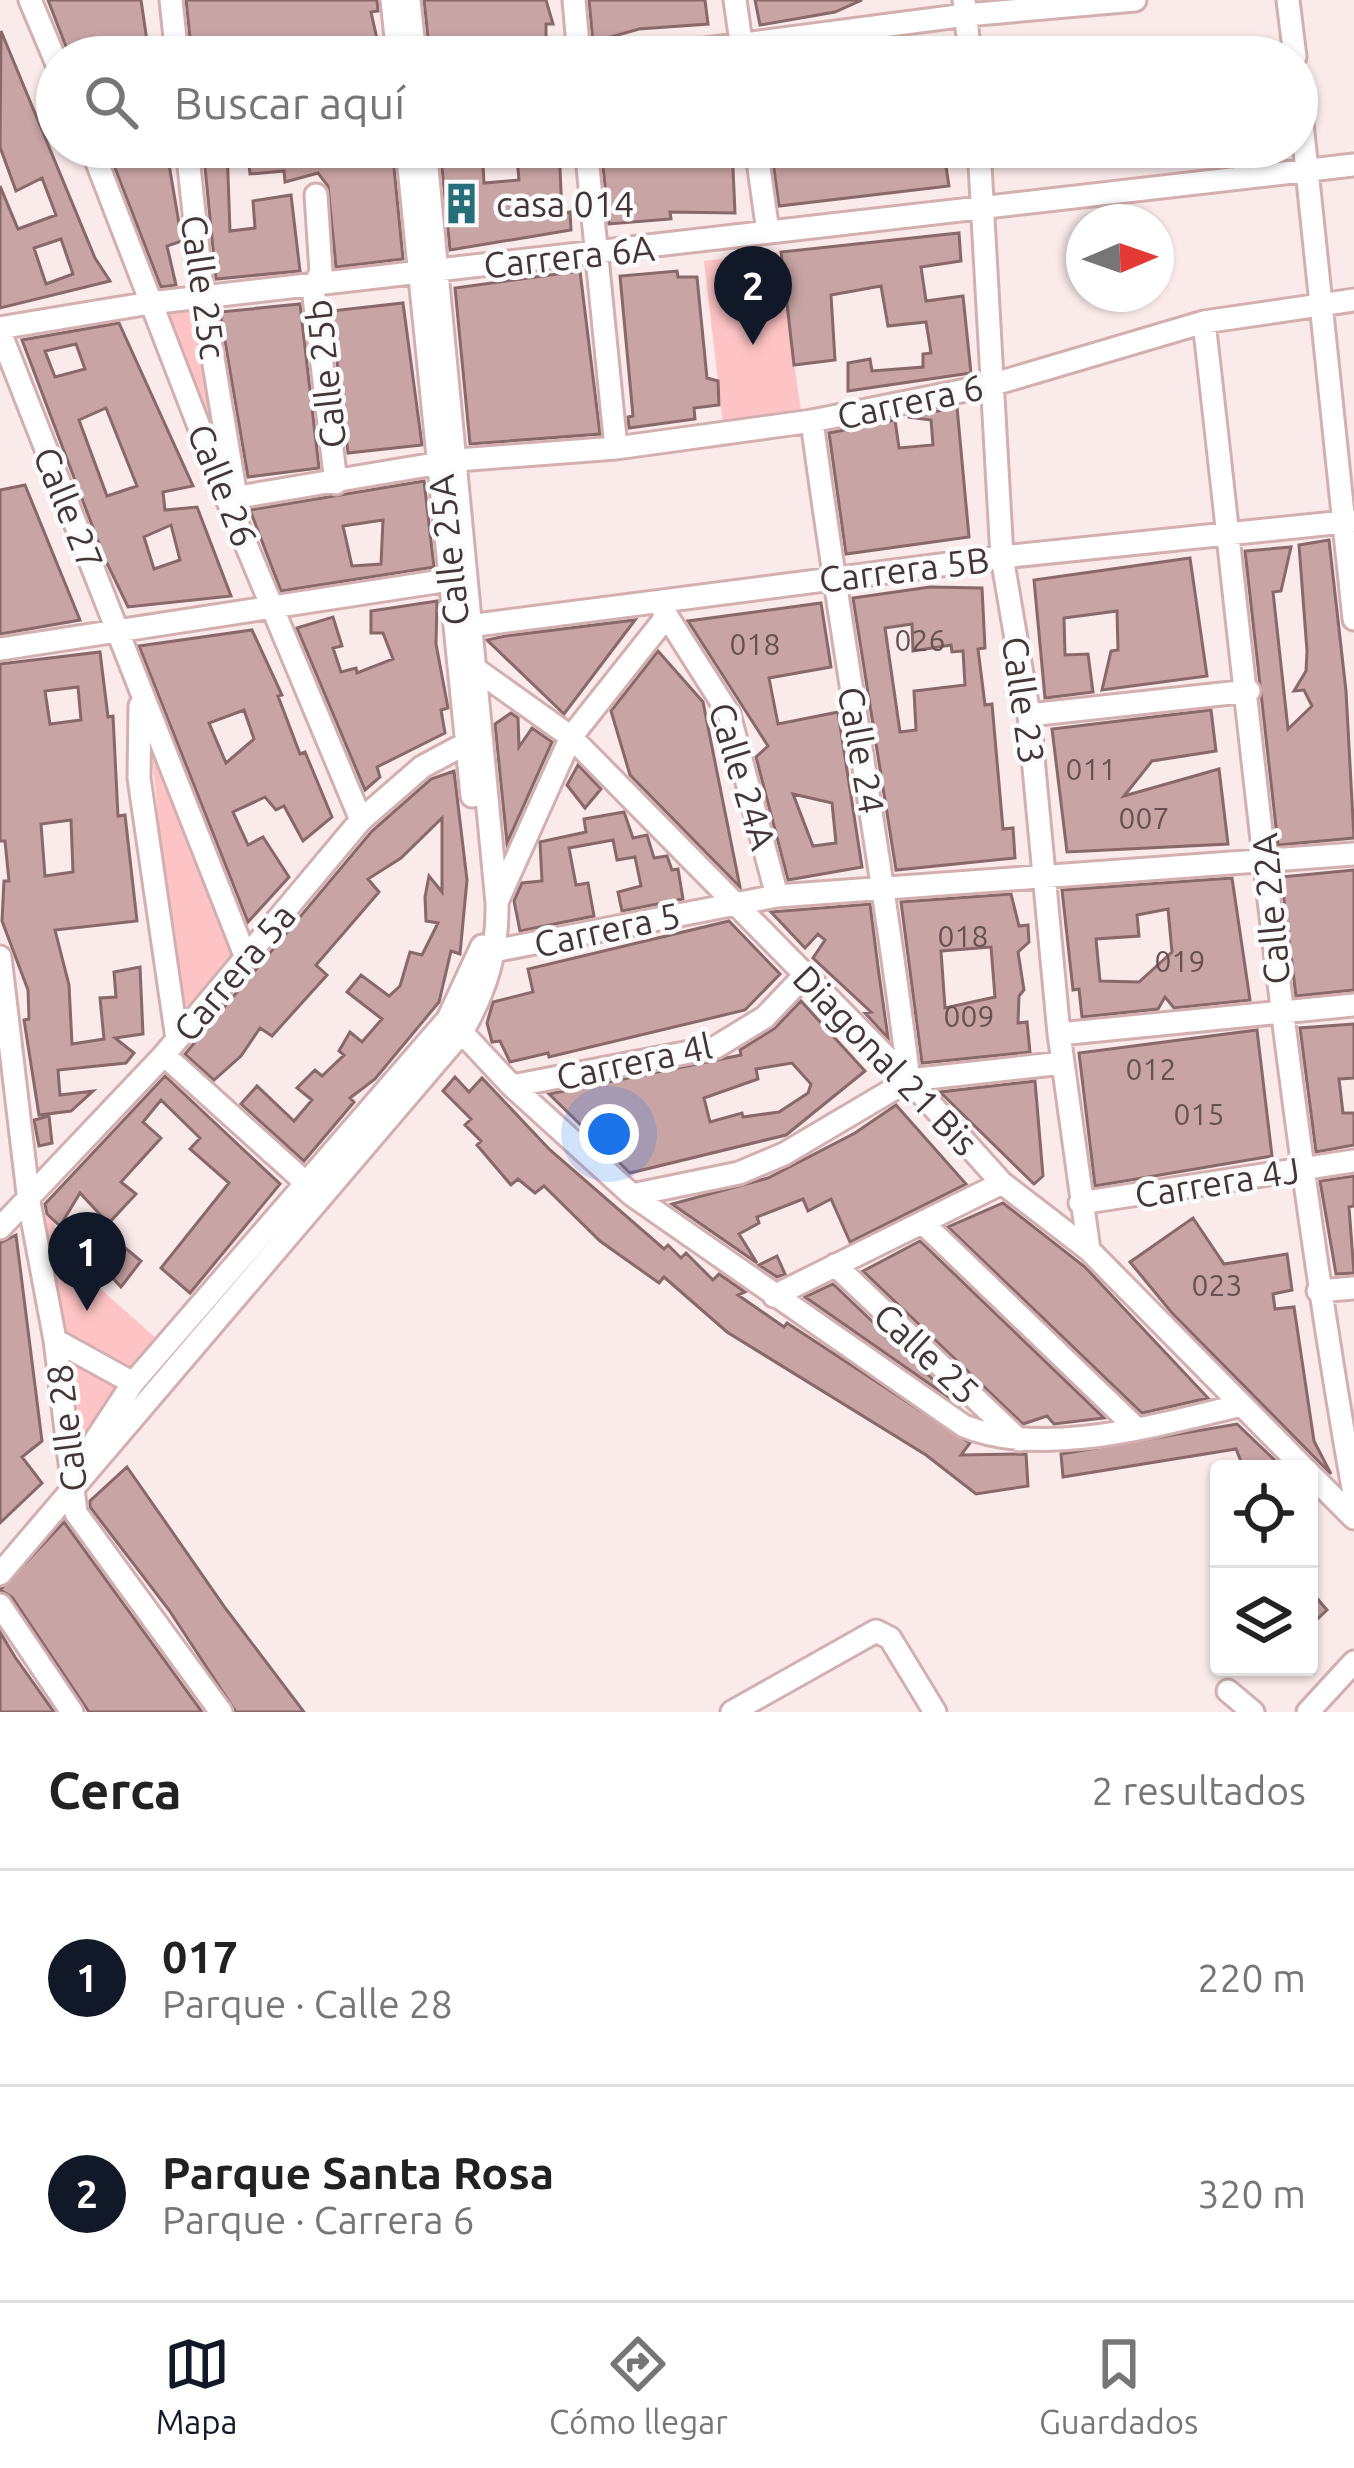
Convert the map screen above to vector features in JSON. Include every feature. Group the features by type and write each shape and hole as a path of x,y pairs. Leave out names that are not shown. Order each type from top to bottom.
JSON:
{"street":[{"path":"30,0 45,36"},
{"path":"172,0 175,36"},
{"path":"392,0 396,36"},
{"path":"409,0 413,36"},
{"path":"574,0 577,36"},
{"path":"735,0 741,36"},
{"path":"824,36 965,8 1135,0"},
{"path":"1288,0 1292,36"},
{"name":"Carrera 6A","path":"0,330 151,303 1354,165"},
{"name":"Calle 26","path":"99,168 361,820"},
{"name":"Calle 25c","path":"189,168 231,499"},
{"name":"Calle 25A","path":"411,168 429,271"},
{"name":"Calle 25A","path":"425,168 429,271 468,665 489,953"},
{"path":"588,168 616,448"},
{"path":"759,168 768,232"},
{"name":"Calle 23","path":"981,168 1002,556 1029,715 1059,1034 1089,1250"},
{"path":"1308,168 1320,304 1350,521 1354,619"},
{"name":"Calle 25b","path":"316,195 321,272 313,288 336,483"},
{"name":"Carrera 6","path":"231,499 449,462 616,448 812,421 991,385 1204,322 1354,300"},
{"name":"Calle 22A","path":"1204,322 1249,691 1280,1012 1318,1292 1354,1494"},
{"name":"Calle 27","path":"0,330 246,958"},
{"name":"Calle 24","path":"812,421 833,578 886,887 909,1080"},
{"name":"Carrera 5B","path":"464,627 663,609 833,578 1002,556 1350,521"},
{"path":"0,649 460,578"},
{"path":"497,903 571,737 663,609"},
{"name":"Calle 24A","path":"663,609 729,714 777,896"},
{"name":"Diagonal 21 Bis","path":"468,665 571,737 909,1080 1002,1183 1089,1250 1296,1460"},
{"name":"Calle 27","path":"136,685 139,778 171,1047"},
{"path":"1029,715 1249,691"},
{"name":"Calle 25A","path":"474,738 497,903 489,953"},
{"name":"Carrera 5a","path":"0,1228 171,1047 361,820 422,766 474,738"},
{"name":"Carrera 5","path":"0,1574 455,1025 489,953 777,896 1354,854"},
{"name":"Calle 28","path":"0,957 29,1202 56,1340 69,1492 83,1528 220,1712"},
{"name":"Carrera 4l","path":"512,1086 716,1047 764,1018 804,976"},
{"path":"1059,1034 1354,1005"},
{"path":"455,1025 512,1086 632,1195 964,1426 1019,1440 1137,1429 1242,1405"},
{"path":"171,1047 316,1191"},
{"path":"632,1195 739,1172 784,1154 909,1080 1063,1063"},
{"name":"Carrera 4J","path":"1080,1203 1354,1161"},
{"path":"774,1296 1002,1183"},
{"name":"Carrera 5","path":"69,1492 133,1383 316,1191"},
{"path":"923,1223 1137,1429"},
{"name":"Calle 25","path":"835,1265 1019,1440"},
{"path":"1318,1292 1354,1288"},
{"path":"56,1340 133,1383"},
{"name":"Diagonal 21 Bis","path":"1318,1482 1354,1518"},
{"path":"0,1605 72,1712"},
{"path":"732,1712 876,1631 890,1638 935,1712"},
{"path":"1308,1712 1350,1676"},
{"path":"1228,1690 1253,1712"}],"shaded area":[{"path":"778,252 801,411 723,425 704,261"},
{"path":"198,305 231,491 161,310"},
{"path":"150,735 237,954 178,1016"},
{"path":"35,1207 54,1222 63,1256 164,1345 69,1463"}],"building":[{"path":"48,0 141,0 146,36 62,36"},
{"path":"186,0 377,0 378,11 371,12 376,36 190,36"},
{"path":"424,0 546,0 553,24 546,24 546,36 428,36"},
{"path":"589,0 705,0 708,24 592,36"},
{"path":"755,0 862,0 835,12 760,25"},
{"path":"1,31 36,116 36,168 58,168 95,258 110,281 0,308 0,186 18,229 56,215 42,178 16,191 0,147","holes":["61,239 73,274 46,284 34,248"]},
{"path":"115,168 170,168 182,241 167,246 176,285 161,287"},
{"path":"205,168 228,168 230,231 255,228 253,201 291,195 300,271 216,279"},
{"path":"249,168 394,168 403,259 336,267 328,186 318,173 285,182 284,171 250,174"},
{"path":"442,168 483,168 484,183 519,180 518,168 560,168 562,214 570,212 571,230 450,250"},
{"path":"603,168 733,168 735,213 670,212 671,219 609,224"},
{"path":"774,168 946,168 949,186 779,206"},
{"path":"959,233 961,261 921,267 926,301 963,296 971,373 848,391 848,363 870,359 872,371 923,367 923,354 931,353 926,322 888,326 881,286 831,295 835,360 794,365 781,252"},
{"path":"580,271 600,434 470,444 455,288"},
{"path":"677,271 678,277 697,277 707,378 718,381 719,405 694,408 695,419 629,428 628,417 633,416 620,276"},
{"path":"403,303 422,445 348,453 331,311"},
{"path":"300,304 319,468 248,477 220,312"},
{"path":"119,323 193,486 163,492 165,510 197,507 231,596 128,607 104,557 22,340","holes":["76,344 85,369 55,377 45,351","106,408 137,486 107,496 79,420","171,525 180,560 154,569 144,537"]},
{"path":"957,407 969,537 846,554 829,433 895,420 899,448 933,445 931,420 908,417"},
{"path":"424,481 434,567 281,591 250,510","holes":["383,520 381,564 352,566 343,526"]},
{"path":"25,485 80,620 0,634 0,490"},
{"path":"1329,540 1346,691 1354,838 1278,845 1245,551 1291,547 1281,591 1273,592 1288,729 1312,706 1304,690 1294,691 1306,671 1307,651 1299,545"},
{"path":"1190,558 1207,676 1102,690 1111,651 1118,650 1117,611 1064,618 1065,655 1088,654 1093,692 1045,698 1034,580"},
{"path":"930,587 982,588 985,648 978,649 985,705 992,704 1003,829 1013,828 1015,858 896,870 853,598","holes":["912,624 913,651 951,645 952,652 963,651 965,685 914,691 916,730 900,732 885,628"]},
{"path":"437,601 436,644 448,708 441,710 445,733 377,767 380,777 365,790 297,628 333,617 342,646 333,648 341,672 356,668 357,673 393,659 383,633 371,633 371,611"},
{"path":"821,603 831,667 769,678 778,724 838,712 862,867 788,880 756,757 768,746 688,621","holes":["793,794 832,803 836,843 813,846"]},
{"path":"635,620 564,714 487,640 505,636"},
{"path":"252,630 282,695 278,696 300,754 305,752 332,817 303,841 284,806 276,810 265,797 233,812 248,845 263,837 289,877 248,922 139,646","holes":["244,710 254,739 226,763 209,723"]},
{"path":"658,651 703,702 740,887 630,775 611,711"},
{"path":"100,652 108,717 113,716 118,816 125,815 137,921 55,930 69,985 72,1044 104,1039 100,998 116,997 114,972 140,967 143,1034 115,1038 134,1053 126,1063 58,1070 60,1095 93,1091 71,1111 39,1115 24,1020 29,1019 28,990 2,921 4,881 9,881 5,841 0,841 0,664","holes":["78,687 81,720 50,724 45,691","71,820 73,872 45,876 41,824"]},
{"path":"1211,710 1216,751 1152,761 1124,796 1219,769 1228,844 1067,852 1052,729"},
{"path":"511,713 518,718 519,747 532,728 552,742 507,843 495,724"},
{"path":"578,765 601,789 585,808 567,785"},
{"path":"454,771 467,880 460,954 451,951 439,1002 375,1079 350,1098 354,1102 304,1161 241,1104 257,1086 294,1121 312,1100 297,1088 315,1070 322,1076 344,1055 339,1051 350,1032 362,1042 382,1019 347,992 361,975 389,996 400,986 410,952 422,955 438,923 426,921 425,897 429,876 442,892 442,818 401,858 368,879 379,892 316,965 327,975 272,1036 260,1028 241,1056 214,1080 185,1054 372,831 431,779"},
{"path":"624,812 633,838 647,835 654,858 667,856 672,870 678,869 683,899 622,911 618,892 641,886 635,857 617,860 613,840 569,848 576,885 588,883 594,916 520,931 514,901 522,883 542,881 540,842 586,832 584,819"},
{"path":"1354,870 1354,990 1296,996 1281,877"},
{"path":"1232,878 1250,1000 1174,1008 1165,997 1158,1009 1082,1017 1079,989 1073,990 1062,890","holes":["1168,909 1172,952 1139,982 1100,981 1096,939 1139,936 1137,915"]},
{"path":"1011,894 1019,926 1028,925 1029,942 1018,952 1024,990 1019,996 1018,1023 1027,1022 1030,1052 922,1063 901,902","holes":["991,947 995,997 945,1008 941,951"]},
{"path":"870,904 888,1038 865,1013 871,1012 813,958 825,940 818,934 805,948 771,912"},
{"path":"729,921 780,974 745,1010 510,1062 500,1041 492,1042 487,1023 493,1002 533,992 528,969"},
{"path":"801,1001 865,1071 786,1135 630,1173 549,1094 741,1055 740,1050 775,1028","holes":["792,1063 811,1084 808,1093 779,1112 743,1117 742,1113 710,1122 704,1098 758,1079 756,1069"]},
{"path":"1354,1024 1354,1078 1339,1079 1343,1113 1354,1113 1354,1145 1316,1152 1300,1028"},
{"path":"1257,1030 1272,1156 1095,1186 1079,1053"},
{"path":"165,1076 280,1184 190,1293 161,1268 229,1183 190,1149 200,1138 161,1100 143,1122 161,1138 121,1182 136,1194 109,1223 119,1232 112,1237 141,1261 121,1287 100,1265 87,1278 72,1264 107,1222 80,1193 60,1226 47,1214 45,1204"},
{"path":"455,1077 469,1092 482,1078 550,1150 664,1249 668,1245 681,1258 686,1253 713,1280 719,1274 745,1292 738,1295 784,1327 787,1323 970,1443 961,1455 1026,1454 1028,1486 976,1494 926,1455 727,1332 664,1277 659,1283 600,1241 544,1186 535,1193 518,1179 511,1185 477,1145 481,1141 465,1125 471,1119 443,1091"},
{"path":"1035,1081 1043,1176 1034,1184 940,1092"},
{"path":"896,1105 966,1184 850,1242 831,1199 808,1211 803,1199 757,1217 759,1223 739,1234 757,1263 672,1204 768,1178 855,1133"},
{"path":"49,1116 52,1143 39,1146 34,1120"},
{"path":"1354,1176 1354,1206 1349,1207 1354,1273 1336,1274 1320,1181"},
{"path":"1003,1203 1085,1267 1208,1398 1142,1413 948,1227"},
{"path":"1193,1218 1224,1264 1287,1254 1292,1290 1273,1294 1275,1309 1294,1307 1314,1441 1331,1474 1172,1313 1130,1262"},
{"path":"16,1235 42,1441 22,1457 42,1483 0,1523 0,1243"},
{"path":"920,1241 1104,1418 1054,1424 1047,1416 1023,1424 863,1271"},
{"path":"777,1256 785,1274 777,1277 759,1265"},
{"path":"833,1284 961,1406 805,1297"},
{"path":"1237,1424 1275,1460 1240,1460 1236,1449 1063,1477 1061,1454"},
{"path":"127,1467 304,1712 236,1712 169,1610 90,1507 90,1501"},
{"path":"64,1522 202,1712 89,1712 12,1597 0,1590"},
{"path":"0,1632 15,1657 54,1712 0,1712"}],"place":[{"name":"casa 014","path":"462,203"},
{"name":"Parque Santa Rosa","path":"753,345"},
{"name":"017","path":"87,1311"}]}
